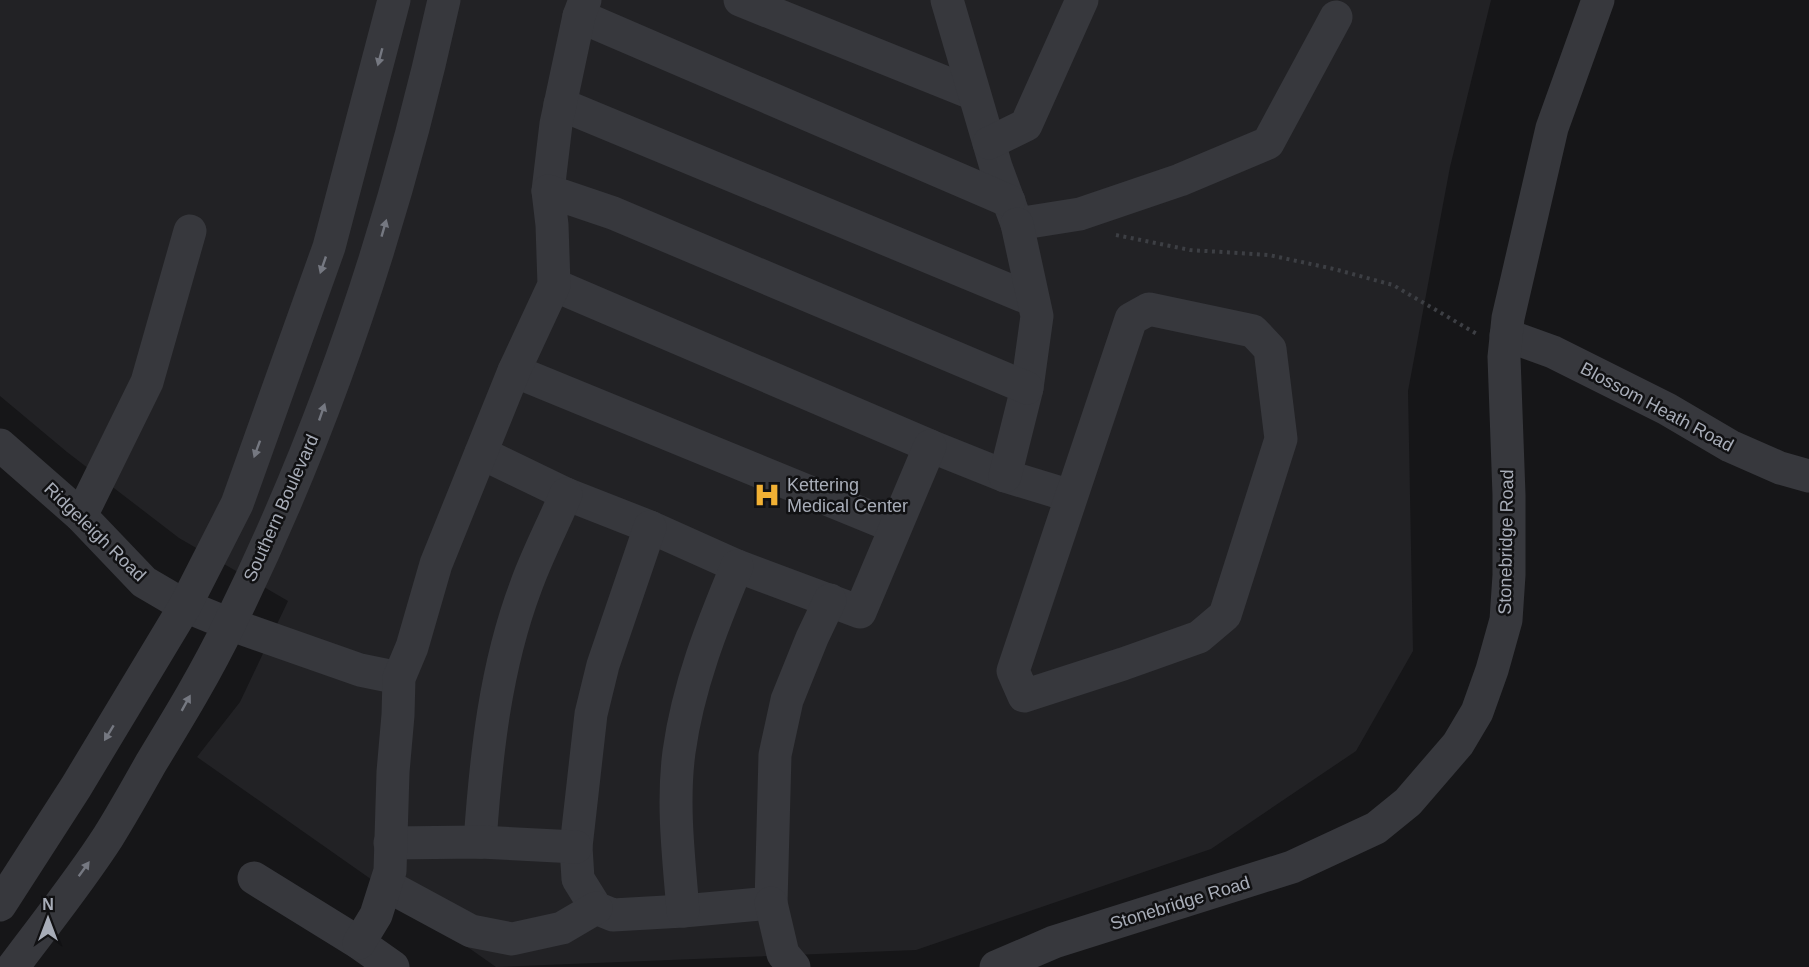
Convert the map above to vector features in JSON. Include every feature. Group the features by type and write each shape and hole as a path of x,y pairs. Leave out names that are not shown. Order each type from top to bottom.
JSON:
{"street":[{"path":"0,905 76,787 185,606 237,504 329,247 394,0"},
{"name":"Southern Boulevard","path":"13,967 107,838 171,730 230,624 274,526 317,425 374,264 425,86 444,0"},
{"path":"740,0 974,94"},
{"path":"947,0 1012,213 1037,316 1028,388 1005,476"},
{"path":"989,143 1026,125 1082,0"},
{"name":"Stonebridge Road","path":"996,967 1054,942 1292,867 1376,828 1408,802 1458,744 1477,712 1506,620 1509,563 1504,357 1508,318 1552,128 1598,0"},
{"path":"359,943 376,915 390,871 399,678 412,647 436,564 514,370 554,285 552,225 548,191 556,124 582,8 1012,213 1080,214 1180,180 1268,143 1336,17"},
{"path":"560,104 1033,300"},
{"path":"548,191 613,213 1028,388"},
{"path":"81,516 147,382 190,231"},
{"path":"554,285 930,446 1005,476 1071,496"},
{"path":"1149,309 1253,331 1270,349 1281,439 1225,615 1199,637 1024,696 1013,671 1071,496 1131,319 1149,309"},
{"name":"Blossom Heath Road","path":"1506,335 1563,357 1667,409 1730,446 1780,468 1809,476"},
{"path":"514,370 895,527"},
{"name":"Ridgeleigh Road","path":"0,445 81,516 144,582 185,606 360,670 399,678"},
{"path":"481,453 566,494 650,527 737,566 860,612 930,446"},
{"path":"480,842 486,767 504,656 525,587 566,494"},
{"path":"650,527 603,665 591,714 576,847 578,879 596,908 613,915 771,903"},
{"path":"683,911 675,817 679,753 692,686 713,623 737,566"},
{"path":"794,967 783,954 771,903 775,756 787,700 830,600"},
{"path":"390,843 480,842 576,847"},
{"path":"254,878 359,943 393,967"},
{"path":"386,885 471,931 512,939 562,928 596,908"}],"path":[{"path":"1110,234 1190,250 1269,255 1334,268 1393,285 1479,335 1506,335"}],"shaded area":[{"name":"Kettering Medical Center","path":"0,0 1491,0 1450,167 1408,391 1413,651 1356,751 1211,849 916,950 496,967 197,757 240,702 288,601 179,538 67,452 0,396"}],"place":[{"name":"Kettering Medical Center","path":"767,495"}]}
